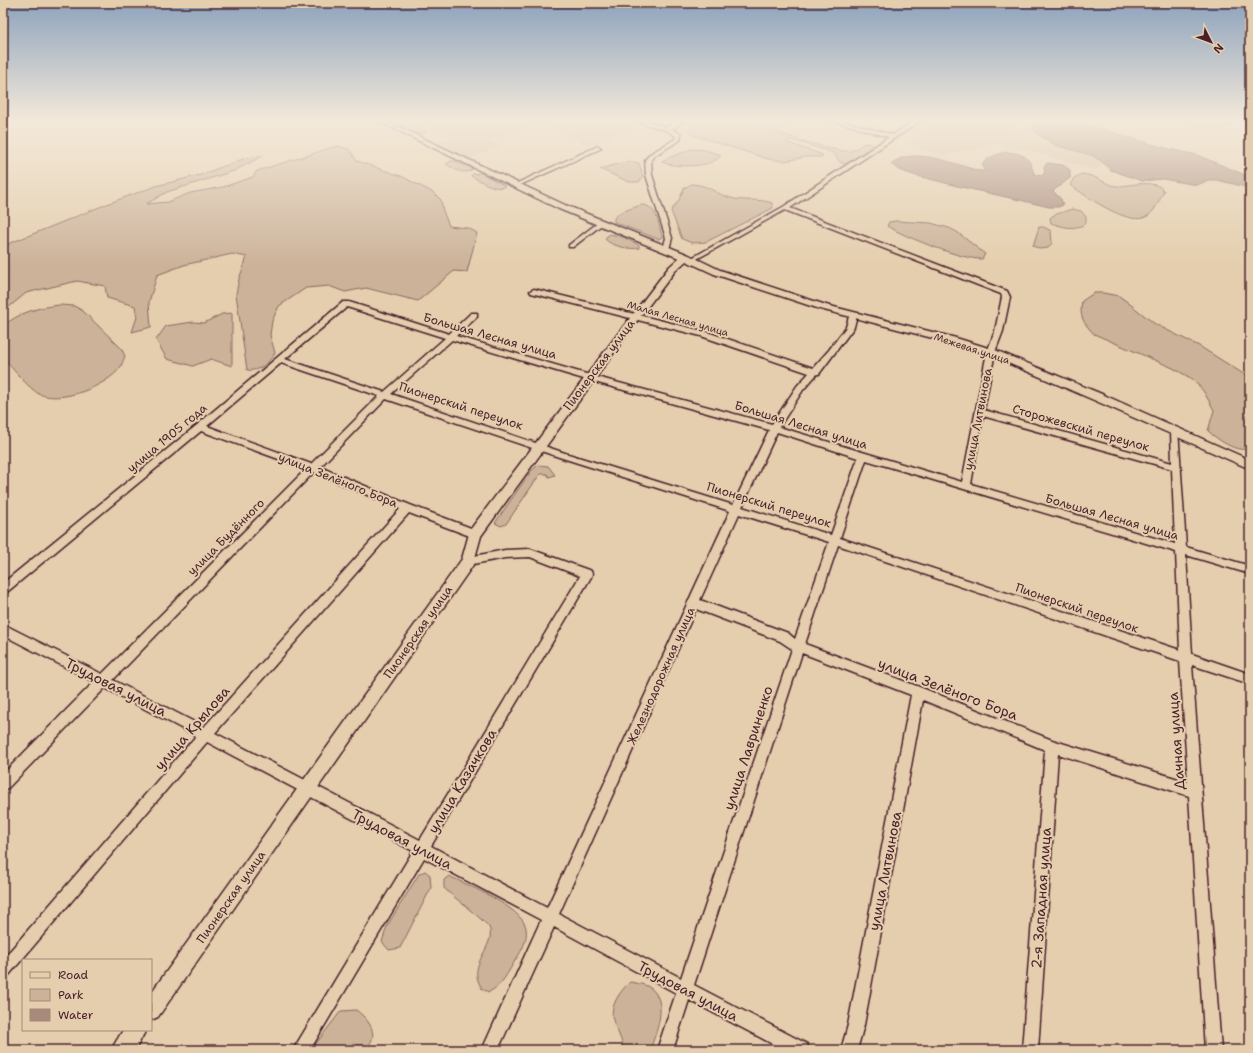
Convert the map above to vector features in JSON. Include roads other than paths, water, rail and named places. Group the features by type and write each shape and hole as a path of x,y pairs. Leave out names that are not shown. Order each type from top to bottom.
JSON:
{"street":[{"name":"Межевая улица","path":"483,169 601,223 729,276 853,315 952,340 991,352 1250,465"},
{"path":"516,185 551,169"},
{"path":"649,169 649,175 669,238 666,249"},
{"path":"688,259 785,208 845,169"},
{"name":"улица Литвинова","path":"785,208 1004,293 1006,297 999,330 991,352 966,486"},
{"path":"571,246 601,223"},
{"name":"Пионерская улица","path":"152,1009 468,561 475,534 672,269 688,259"},
{"name":"Малая Лесная улица","path":"534,291 704,334 816,372"},
{"name":"Большая Лесная улица","path":"346,304 450,338 774,428 863,456 1250,570"},
{"name":"улица 1905 года","path":"3,589 200,427 346,304"},
{"name":"улица Будённого","path":"3,783 385,396 474,315"},
{"name":"Железнодорожная улица","path":"490,1050 774,428 800,388 816,372 850,327 853,315"},
{"name":"Пионерский переулок","path":"279,360 539,446 562,455 835,540 1250,679"},
{"name":"Сторожевский переулок","path":"980,412 1176,467"},
{"name":"улица Зелёного Бора","path":"200,427 313,468 407,508 475,534"},
{"name":"Дачная улица","path":"1175,431 1182,550 1186,658 1213,1050"},
{"name":"улица Лавриненко","path":"665,1050 798,647 863,456"},
{"name":"улица Крылова","path":"3,971 206,734 407,508"},
{"name":"улица Казачкова","path":"301,1050 587,574 530,553 505,554 468,561"},
{"name":"улица Зелёного Бора","path":"694,603 784,637 798,647 918,692 1052,746 1195,791"},
{"name":"Трудовая улица","path":"3,629 309,788 551,919 800,1050"},
{"name":"улица Литвинова","path":"849,1050 856,1025 918,692"},
{"name":"2-я Западная улица","path":"1030,1050 1052,746"},
{"path":"122,1050 135,1031"}],"water":[{"path":"898,169 974,169 985,171 984,169 1032,169 1034,174 1042,176 1045,172 1044,169 1069,169 1070,178 1053,191 1061,199 1063,205 1058,207 1049,207 960,187 909,174"},
{"path":"1110,169 1231,169 1250,177 1250,188 1217,180 1209,180 1197,185 1163,179 1142,181"}]}
